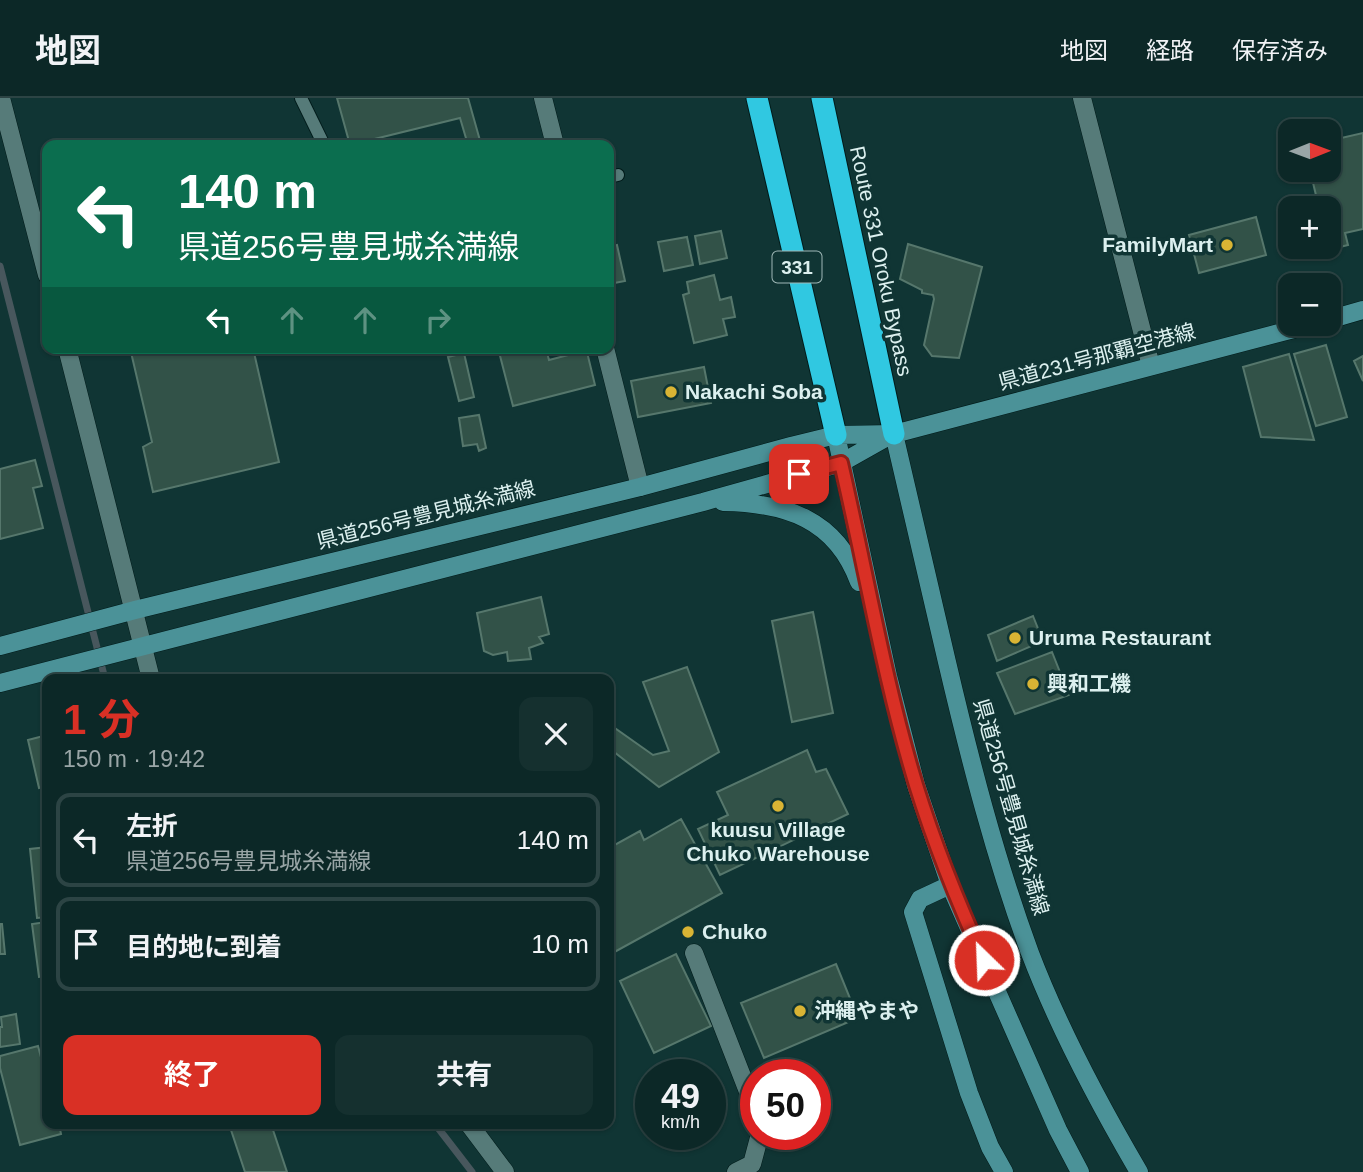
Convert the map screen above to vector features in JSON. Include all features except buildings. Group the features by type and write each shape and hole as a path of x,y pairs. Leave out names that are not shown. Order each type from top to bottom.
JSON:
{"highway":[{"name":"331","path":"757,98 836,435"},
{"name":"Route 331 Oroku Bypass","path":"822,98 894,434"}],"main road":[{"path":"1341,316 1363,310"},
{"name":"県道231号那覇空港線","path":"894,434 1278,333"},
{"name":"県道256号豊見城糸満線","path":"0,646 128,611 640,487 836,435 894,434 970,756 1008,889 1031,955 1058,1018 1092,1089 1139,1172"},
{"path":"0,683 703,502 841,463 894,434"},
{"path":"836,435 879,635 916,785 950,885 1058,1130 1080,1172"},
{"path":"703,502 768,505 788,510 818,526 839,544 853,565 879,635"},
{"path":"950,885 920,899 913,912 969,1093 990,1147 1004,1172"}],"street":[{"path":"1,98 42,256"},
{"path":"543,98 554,140"},
{"path":"1082,98 1151,366"},
{"path":"67,354 128,611 137,646 149,674"},
{"path":"607,354 640,487"},
{"path":"694,953 740,1071"},
{"path":"473,1129 505,1172"},
{"path":"736,1172 752,1164 756,1150"}],"lane":[{"path":"301,98 322,140"}],"waterway":[{"path":"0,266 104,674"},
{"path":"439,1129 472,1172"}],"place":[{"name":"FamilyMart","path":"1227,245"},
{"name":"Nakachi Soba","path":"671,392"},
{"name":"Uruma Restaurant","path":"1015,638"},
{"name":"興和工機","path":"1033,684"},
{"name":"kuusu Village Chuko Warehouse","path":"778,806"},
{"name":"Chuko","path":"688,932"},
{"name":"沖縄やまや","path":"800,1011"}],"route":[{"path":"799,474 841,463 888,676 916,785 950,885 984,960"}]}
